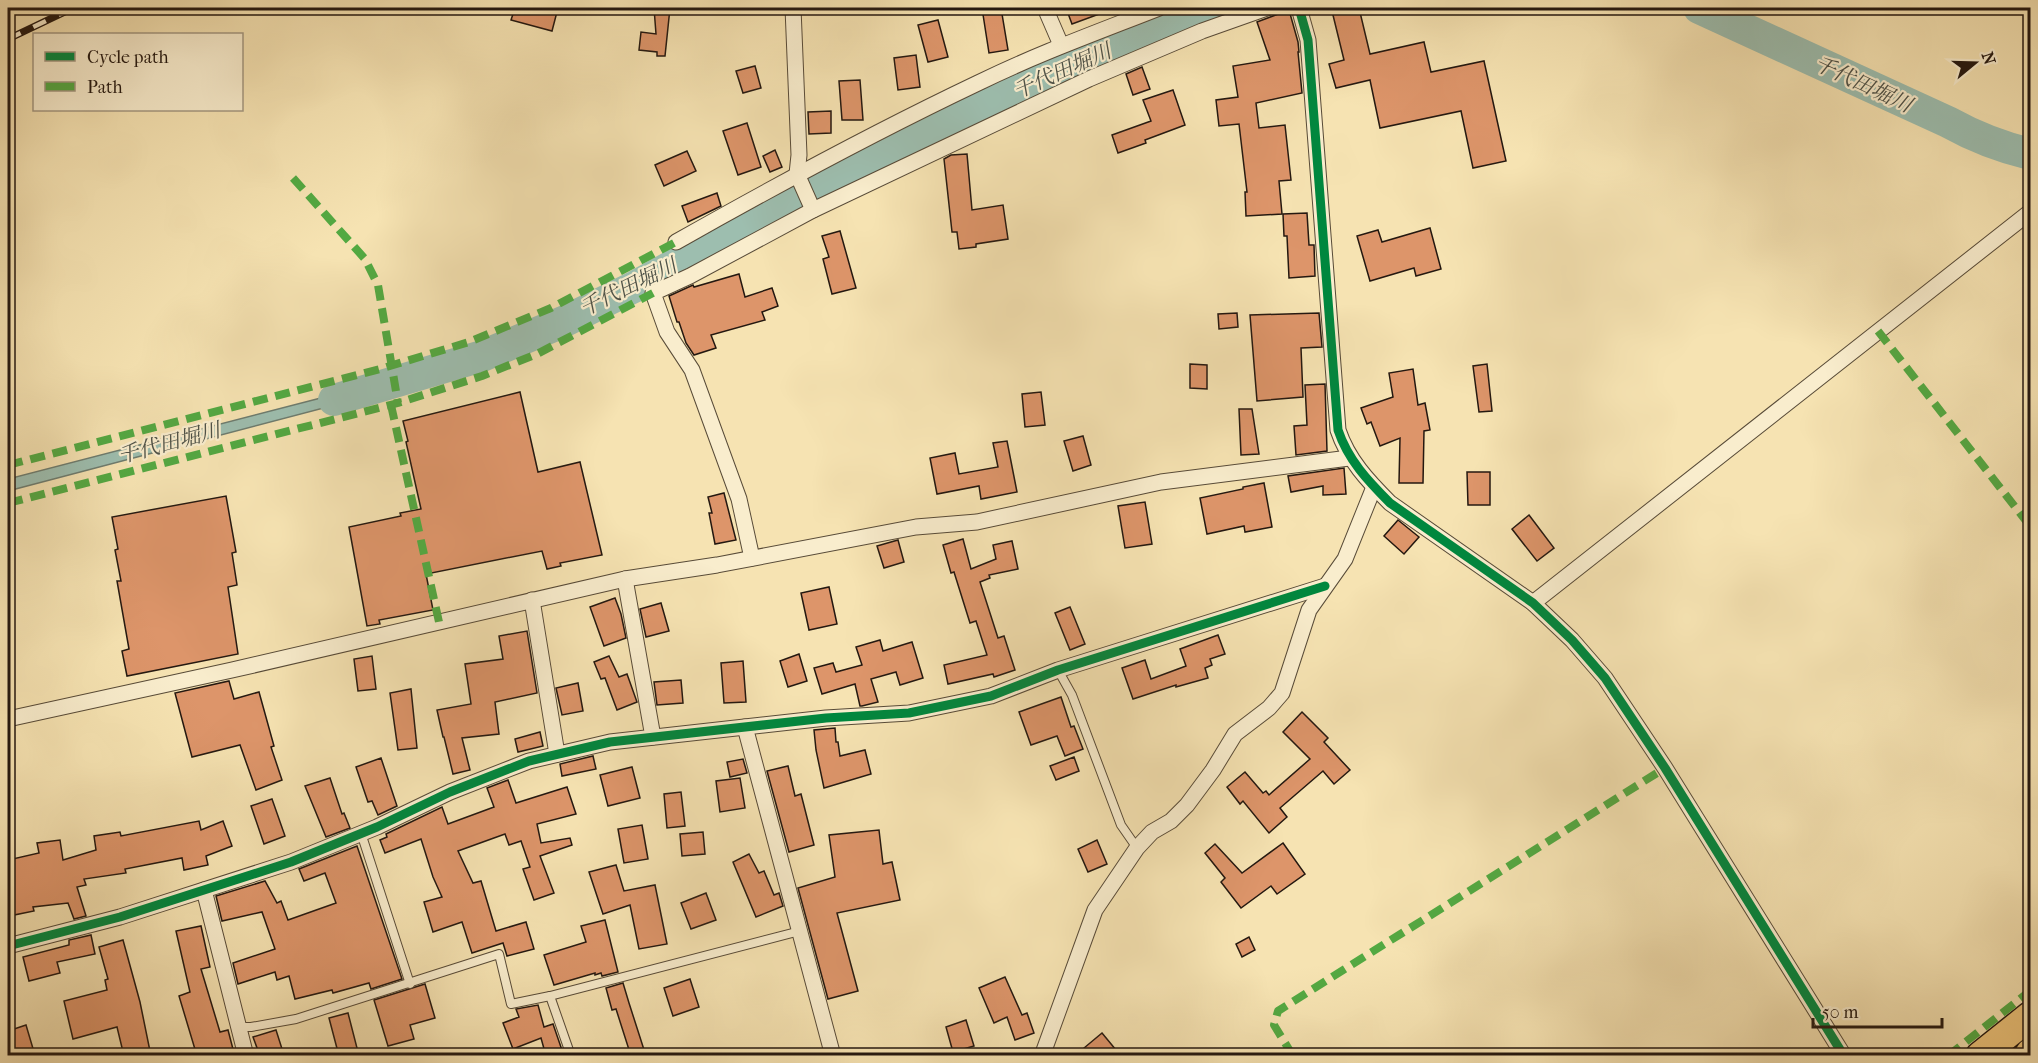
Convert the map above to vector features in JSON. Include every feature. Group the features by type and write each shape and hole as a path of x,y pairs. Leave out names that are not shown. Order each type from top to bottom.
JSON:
{"highway":[{"path":"1980,1056 2031,1016"}],"street":[{"path":"793,8 799,155 796,174 813,210"},
{"path":"1045,8 1061,45"},
{"path":"676,242 796,174 979,82 1061,45 1159,8"},
{"path":"752,558 739,499 692,370 667,332 653,293 690,276 813,210 1089,79 1202,31 1267,8"},
{"path":"1299,8 1308,40 1338,430 1349,458 1390,503 1533,603 1572,640 1605,678 1665,768 1844,1056"},
{"path":"1533,603 2031,212"},
{"path":"8,719 625,579 916,527 977,522 1161,482 1349,458"},
{"path":"1042,1056 1095,910 1137,848 1152,832 1171,821 1186,806 1213,770 1235,734 1269,708 1282,693 1309,610 1345,559 1374,487"},
{"path":"625,579 653,736"},
{"path":"8,946 120,917 291,862 460,788 529,761 610,742 826,718 909,713 991,696 1058,670 1325,586"},
{"path":"532,600 557,754"},
{"path":"745,727 833,1056"},
{"path":"204,890 246,1056"}],"lane":[{"path":"1058,670 1072,694 1121,825 1137,848"},
{"path":"361,833 410,984"},
{"path":"239,1027 296,1019 499,954 510,1004 550,996 800,931"},
{"path":"550,996 571,1056"}],"water":[{"path":"375,384 377,394 8,491 8,479"}],"building":[{"path":"515,8 558,8 552,31 511,20"},
{"path":"654,8 670,8 665,56 657,56 657,52 639,50 641,32 656,34"},
{"path":"982,8 1001,8 1008,50 989,53"},
{"path":"1066,8 1113,8 1113,9 1072,24"},
{"path":"1359,8 1370,54 1424,42 1431,72 1484,61 1506,161 1473,168 1461,111 1380,128 1370,80 1336,88 1329,64 1344,60 1332,11"},
{"path":"1289,10 1298,42 1302,93 1256,103 1259,128 1285,125 1291,180 1279,181 1282,214 1246,216 1245,192 1247,192 1239,124 1219,126 1216,100 1238,97 1233,66 1270,60 1257,22"},
{"path":"938,20 948,57 928,62 918,25"},
{"path":"916,55 920,87 898,90 894,58"},
{"path":"755,66 761,88 743,93 736,71"},
{"path":"1142,67 1150,89 1133,95 1126,74"},
{"path":"860,80 863,120 842,120 839,81"},
{"path":"1173,90 1185,125 1118,153 1112,135 1151,121 1143,100"},
{"path":"831,111 831,133 809,134 808,112"},
{"path":"747,123 761,167 738,175 723,131"},
{"path":"775,150 782,167 770,172 763,156"},
{"path":"687,151 696,171 664,186 655,165"},
{"path":"967,154 972,210 1003,205 1008,239 959,249 957,232 952,232 944,159 951,155"},
{"path":"717,193 721,206 688,222 682,206"},
{"path":"1307,213 1309,245 1314,245 1315,276 1289,278 1287,236 1284,236 1283,214"},
{"path":"1430,228 1441,269 1416,276 1414,268 1370,281 1357,236 1378,230 1382,242"},
{"path":"840,231 856,288 832,294 823,259 829,257 822,236"},
{"path":"739,274 745,297 772,288 778,306 762,312 765,320 711,335 716,348 694,355 677,322 669,296 693,285 694,287"},
{"path":"1237,313 1238,327 1219,329 1218,314"},
{"path":"1319,313 1322,347 1301,348 1303,397 1257,401 1250,315"},
{"path":"1190,364 1207,365 1207,389 1190,388"},
{"path":"1487,364 1492,411 1479,412 1473,366"},
{"path":"1413,369 1418,405 1425,403 1430,430 1424,431 1423,483 1399,483 1400,438 1380,446 1371,422 1367,424 1361,408 1393,397 1389,373"},
{"path":"1325,384 1327,451 1296,455 1294,426 1307,425 1305,385"},
{"path":"520,392 538,472 580,462 602,555 560,563 561,566 547,569 542,551 426,574 433,610 379,620 380,624 367,626 349,527 401,516 400,513 421,509 403,421"},
{"path":"1041,392 1045,425 1025,427 1022,394"},
{"path":"1239,409 1252,409 1259,454 1241,455"},
{"path":"1083,436 1091,465 1073,471 1064,441"},
{"path":"1007,441 1017,492 981,499 979,486 937,494 930,458 955,453 959,474 998,467 993,443"},
{"path":"1344,468 1346,494 1323,495 1323,486 1291,492 1288,476"},
{"path":"1467,472 1490,472 1490,505 1468,505"},
{"path":"1264,483 1272,527 1245,532 1244,526 1207,534 1200,498"},
{"path":"724,493 736,540 715,544 708,497"},
{"path":"226,496 236,552 232,553 237,585 228,587 238,654 127,676 122,651 129,649 117,581 121,581 112,517"},
{"path":"1145,502 1152,544 1125,548 1118,506"},
{"path":"1529,515 1554,548 1537,561 1512,529"},
{"path":"1398,520 1419,537 1404,554 1384,536"},
{"path":"963,539 971,569 996,559 993,545 1012,541 1018,569 989,575 990,578 980,582 998,638 1004,636 1015,670 994,677 993,674 948,684 944,665 987,655 976,621 970,623 943,545"},
{"path":"898,540 904,562 884,568 877,546"},
{"path":"829,587 837,624 809,630 801,593"},
{"path":"615,598 626,638 604,646 590,607"},
{"path":"661,603 669,631 646,637 640,609"},
{"path":"1070,607 1085,644 1070,650 1055,613"},
{"path":"527,631 537,693 495,702 499,734 462,738 470,770 453,774 437,710 471,704 465,664 503,659 499,636"},
{"path":"1218,635 1225,654 1210,659 1212,665 1205,668 1208,678 1176,687 1176,685 1133,699 1122,668 1145,660 1151,679 1186,666 1180,649"},
{"path":"880,640 883,651 912,642 923,678 900,685 896,672 871,679 878,702 862,706 860,706 855,684 822,694 814,668 833,663 836,672 862,665 856,647"},
{"path":"799,654 807,681 788,687 780,661"},
{"path":"372,656 376,689 358,691 354,659"},
{"path":"609,656 619,677 627,674 637,702 617,710 605,678 601,679 594,662"},
{"path":"743,661 746,702 724,703 721,663"},
{"path":"681,680 683,703 657,705 654,682"},
{"path":"229,681 234,699 259,692 274,746 271,747 282,780 256,790 240,745 192,757 175,693"},
{"path":"578,683 583,711 562,715 556,688"},
{"path":"411,689 417,748 398,750 390,693"},
{"path":"1061,697 1071,727 1074,726 1083,749 1065,756 1057,736 1031,745 1019,712"},
{"path":"1302,712 1328,738 1324,742 1350,770 1334,784 1323,771 1280,808 1287,817 1269,833 1243,801 1240,804 1227,787 1245,772 1263,793 1266,791 1269,795 1310,759 1283,732"},
{"path":"835,728 840,756 865,750 871,774 824,788 814,730"},
{"path":"540,732 543,746 518,752 515,739"},
{"path":"593,756 596,769 562,776 560,764"},
{"path":"1074,757 1079,771 1056,780 1050,766"},
{"path":"381,758 397,806 378,815 372,801 368,802 356,767"},
{"path":"743,759 747,773 730,777 727,762"},
{"path":"788,766 795,796 801,794 814,845 789,852 767,771"},
{"path":"632,767 640,798 608,806 600,775"},
{"path":"330,778 342,814 344,813 350,828 326,837 305,786"},
{"path":"740,778 745,808 720,812 716,781"},
{"path":"508,780 516,803 567,787 576,814 537,824 541,843 570,838 572,845 540,856 554,893 534,900 523,869 530,867 521,841 509,845 505,834 458,851 473,883 481,881 496,931 526,922 534,949 507,956 503,943 472,953 462,922 433,932 424,902 442,897 421,839 385,853 380,840 387,837 386,834 442,807 448,824 494,807 487,788"},
{"path":"681,792 685,826 667,828 664,794"},
{"path":"272,799 285,836 264,844 251,806"},
{"path":"199,821 201,830 223,821 232,846 206,856 208,865 184,870 182,858 125,869 126,873 84,879 86,885 77,887 86,916 74,919 68,903 33,907 34,911 14,915 8,881 8,860 39,853 37,843 60,840 63,860 96,850 94,836 120,832 121,836"},
{"path":"642,825 648,859 624,863 618,829"},
{"path":"879,830 883,864 892,862 900,900 837,913 858,991 828,999 798,888 835,877 829,835"},
{"path":"703,832 705,854 682,856 680,834"},
{"path":"1097,840 1107,864 1088,872 1078,849"},
{"path":"1283,843 1305,874 1277,894 1271,886 1241,908 1221,882 1225,878 1205,853 1215,844 1242,873"},
{"path":"357,846 402,979 371,989 369,983 333,993 332,990 295,999 289,976 277,980 275,972 238,984 233,963 275,949 262,912 222,921 216,896 265,881 277,903 281,901 288,920 336,903 325,873 304,881 299,869"},
{"path":"749,854 759,873 764,871 774,895 779,893 783,906 756,917 733,862"},
{"path":"616,865 624,891 655,885 667,944 639,949 630,905 603,914 589,872"},
{"path":"706,893 716,920 691,929 681,903"},
{"path":"605,920 618,972 602,976 601,973 595,975 595,973 554,985 544,955 586,942 581,926"},
{"path":"201,926 210,967 201,969 220,1032 228,1030 234,1053 224,1056 197,1056 179,996 190,992 176,931"},
{"path":"91,935 95,954 57,962 60,973 29,981 23,957 69,945 69,940"},
{"path":"1249,937 1255,950 1242,957 1236,944"},
{"path":"123,940 140,1002 151,1056 124,1056 117,1027 73,1039 64,1001 107,990 105,980 108,979 99,947"},
{"path":"1005,977 1022,1015 1027,1013 1034,1033 1015,1040 1007,1017 994,1023 979,988"},
{"path":"690,979 699,1007 673,1016 664,988"},
{"path":"623,983 646,1056 631,1056 616,1009 612,1010 606,988"},
{"path":"425,984 435,1018 410,1025 414,1039 388,1046 374,1000"},
{"path":"538,1005 544,1027 553,1024 564,1056 546,1056 541,1038 513,1049 503,1023 519,1017 516,1009"},
{"path":"348,1013 358,1052 339,1056 329,1018"},
{"path":"966,1020 974,1046 953,1052 946,1027"},
{"path":"26,1025 34,1052 22,1056 8,1056 8,1031"},
{"path":"276,1030 283,1052 272,1056 260,1056 253,1037"},
{"path":"1102,1033 1121,1056 1090,1056 1084,1048"}],"waterway":[{"name":"千代田堀川","path":"334,400 482,356 563,322 636,286 801,195 960,116 1124,43 1217,8"},
{"name":"千代田堀川","path":"1699,8 1978,137 2030,154"}],"railway":[{"path":"8,39 73,8"}],"marked path":[{"path":"293,178 365,259 378,285 398,403"},
{"path":"8,465 380,369 469,342 551,308 676,242"},
{"path":"8,503 398,403 482,376 537,354 653,293"},
{"path":"1878,331 2030,526"},
{"path":"391,405 439,622"},
{"path":"1293,1056 1274,1025 1278,1011 1665,768"},
{"path":"1948,1056 2030,991"}],"cycle path":[{"path":"1299,8 1308,40 1338,430 1347,451 1390,503 1533,603 1572,640 1605,678 1665,768 1844,1056"},
{"path":"8,946 120,917 291,862 377,827 450,792 529,761 610,742 826,718 909,713 991,696 1058,670 1325,586"}]}
